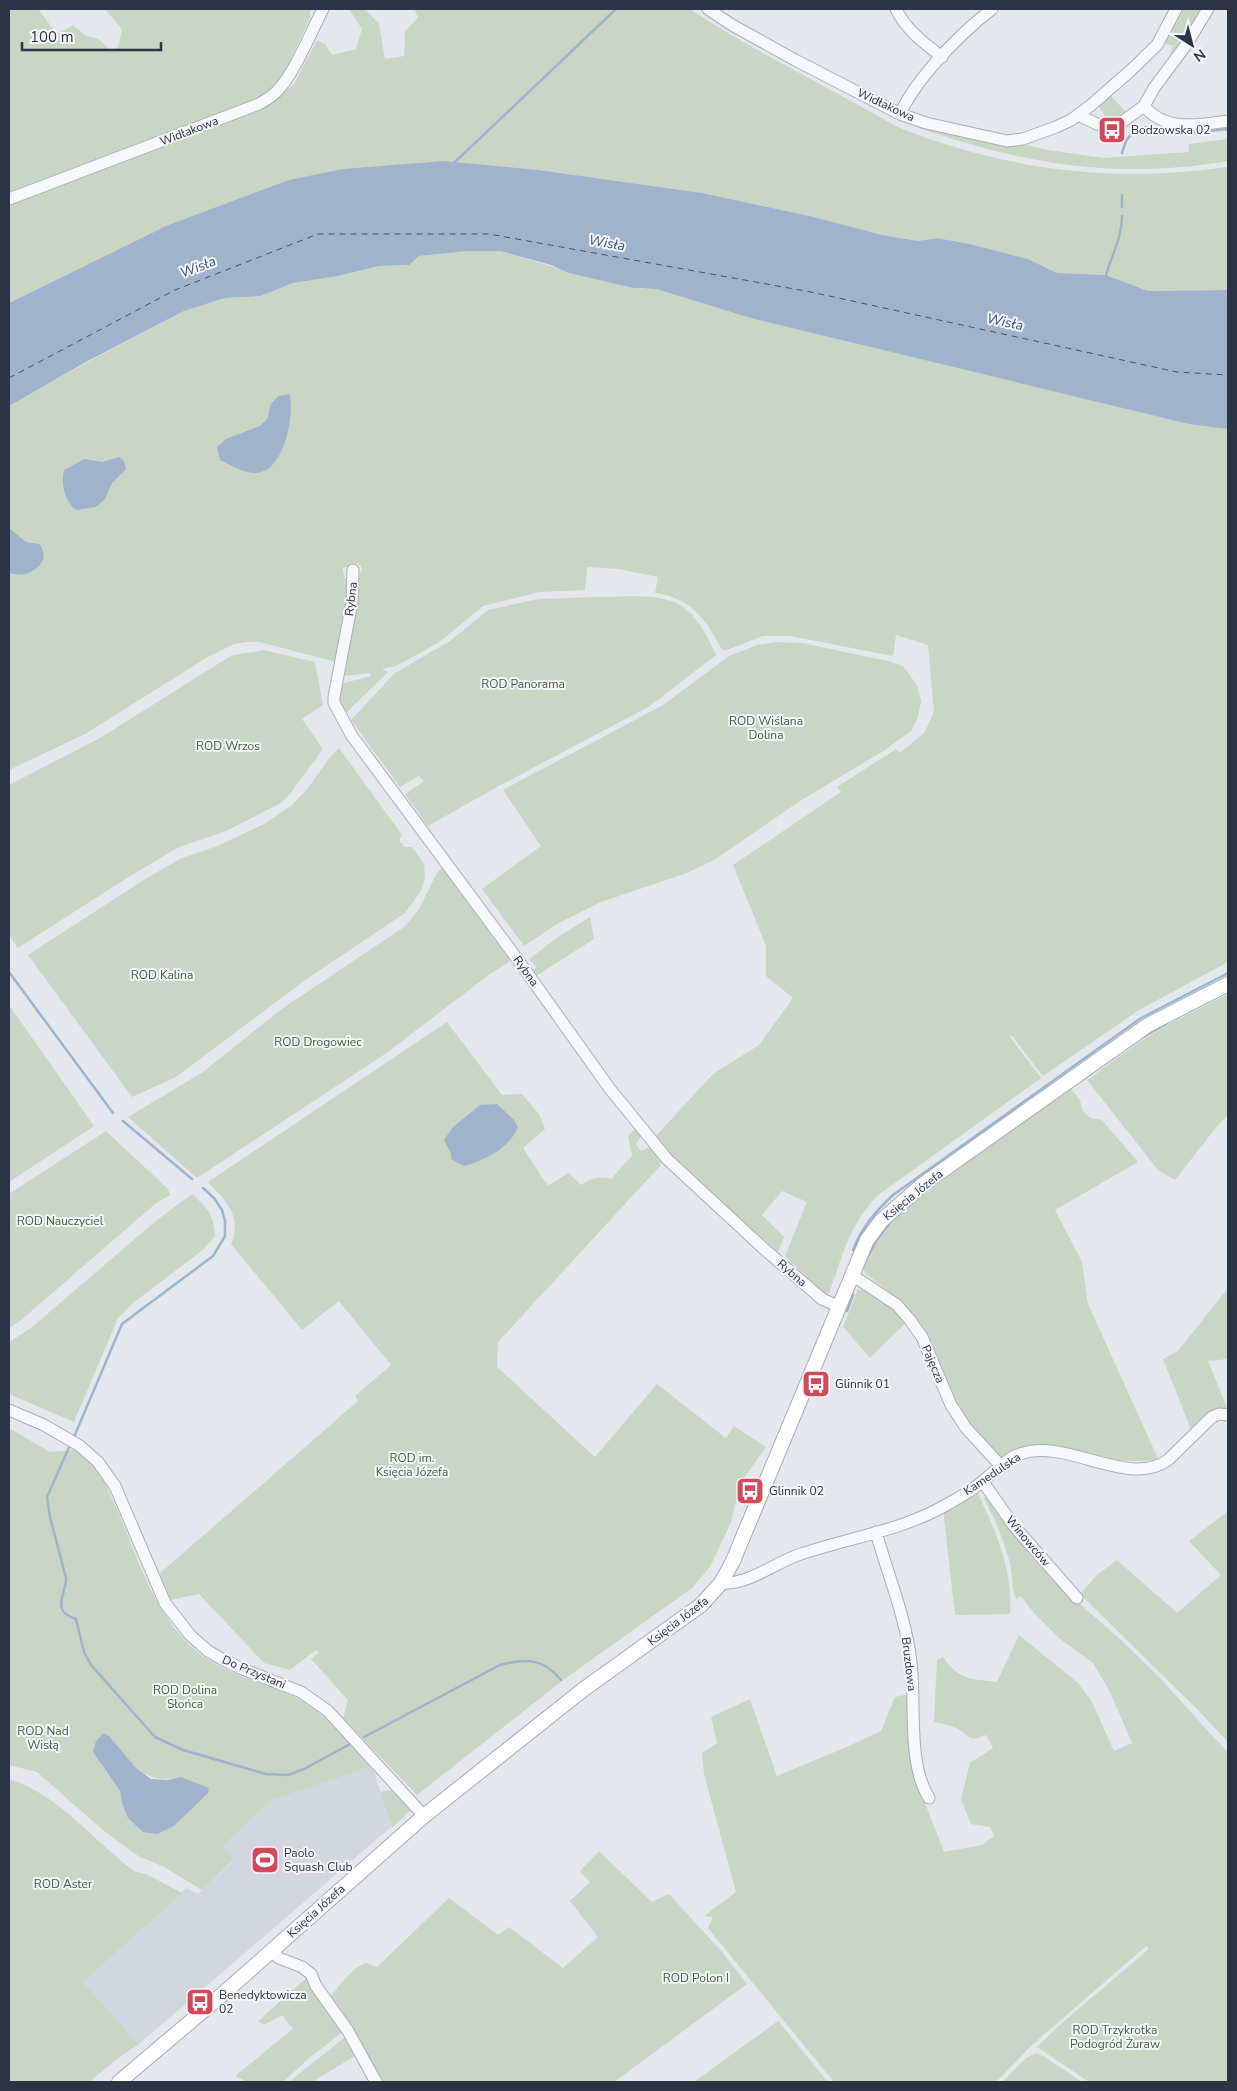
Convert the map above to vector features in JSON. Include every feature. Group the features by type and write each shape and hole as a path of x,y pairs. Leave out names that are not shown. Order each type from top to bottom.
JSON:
{"main road":[{"name":"Księcia Józefa","path":"119,2082 424,1816 584,1689 701,1605 721,1583 743,1538 852,1275 868,1240 881,1221 922,1185 1148,1025 1228,984"}],"street":[{"name":"Widłakowa","path":"9,199 259,104 279,90 288,77 324,9"},
{"name":"Widłakowa","path":"708,9 732,25 900,114 926,123 1007,142 1023,139 1064,123 1078,115 1130,72 1156,45 1176,9"},
{"path":"896,9 902,20 916,35 942,57"},
{"path":"900,114 908,96 920,80 992,9"},
{"path":"1078,115 1097,124 1112,124 1122,122 1144,106 1154,88 1186,45 1208,9"},
{"path":"1144,106 1150,114 1160,120 1176,124 1190,126 1228,121"},
{"name":"Rybna","path":"353,570 352,602 334,697 334,703 352,736 518,960 610,1089 667,1159 815,1293 826,1301 840,1307"},
{"name":"Pajęcza","path":"852,1275 897,1305 910,1320 922,1337 951,1405 966,1428 1001,1466"},
{"name":"Do Przystani","path":"9,1410 44,1425 80,1446 103,1468 121,1498 164,1603 190,1635 208,1651 222,1659 301,1692 322,1706 336,1718 424,1816"},
{"name":"Kamedulska","path":"721,1583 733,1584 798,1555 876,1532 936,1510 982,1482 1018,1454 1030,1451 1064,1452 1134,1469 1152,1468 1168,1460 1212,1417 1220,1414 1228,1415"},
{"name":"Winowców","path":"982,1482 1014,1526 1077,1598"},
{"name":"Bruzdowa","path":"876,1532 902,1618 908,1645 911,1662 916,1762 929,1798"},
{"path":"271,1951 279,1958 302,1967 311,1974 316,1986 344,2025 376,2082"}],"shaded area":[{"path":"370,1767 374,1771 391,1827 139,2044 83,1982 186,1888 198,1894 234,1860 221,1846 272,1800"}],"green space":[{"path":"9,9 38,9 57,34 73,25 86,36 98,39 111,50 118,47 122,29 105,9 310,9 310,18 280,82 252,101 9,192"},
{"path":"349,9 365,9 379,24 385,59 404,56 405,32 418,17 414,9 690,9 747,44 892,124 945,144 1024,164 1064,170 1145,174 1228,167 1228,290 1148,291 1106,275 1057,273 1028,259 970,244 937,238 918,241 882,235 814,217 702,193 539,170 444,161 166,226 9,303 9,203 276,98 294,84 317,40 325,44 332,55 356,49 362,29"},
{"path":"1180,9 1204,9 1165,69 1173,46 1163,42"},
{"path":"1110,95 1127,113 1120,117 1104,119 1104,114 1098,105"},
{"path":"923,124 1009,146 1023,144 1042,149 1103,158 1189,152 1189,144 1228,139 1228,161 1187,167 1148,169 1071,165 996,151 958,141 919,128 916,125"},
{"path":"468,251 500,251 557,268 641,289 656,289 715,307 1228,424 1228,962 1139,1010 1043,1076 1012,1036 1010,1037 1041,1078 877,1196 859,1219 847,1242 829,1293 825,1294 785,1256 807,1202 782,1191 762,1215 784,1237 778,1252 670,1155 655,1137 713,1074 759,1045 793,998 766,976 766,946 733,865 841,792 837,787 896,749 900,753 925,732 934,711 928,645 896,635 893,656 790,636 763,636 727,650 722,650 710,629 688,605 668,596 655,593 658,577 618,569 587,567 585,590 540,592 483,606 438,643 396,666 382,669 388,672 344,715 339,705 340,684 371,676 370,673 345,676 341,670 360,573 362,571 361,566 357,563 343,568 350,593 337,662 259,642 234,644 206,658 85,734 9,770 9,404 184,311 225,298 244,297 293,283 338,276 379,266 408,265 419,256"},
{"name":"ROD Panorama","path":"627,596 658,598 668,600 683,607 695,618 716,655 650,706 428,826 405,794 424,781 419,776 400,787 351,720 395,673 450,641 488,610 538,599"},
{"name":"ROD Wiślana Dolina","path":"776,642 802,643 888,661 903,666 917,685 921,701 918,717 911,731 885,750 800,801 714,860 687,873 601,902 557,924 524,946 482,889 541,846 503,790 663,705 729,656 757,645"},
{"name":"ROD Wrzos","path":"263,650 315,662 323,705 302,719 323,749 289,795 279,804 226,831 177,848 18,948 9,935 9,785 100,738 229,657"},
{"name":"ROD Kalina","path":"339,748 402,835 399,840 404,847 412,847 424,864 425,878 421,891 405,913 308,978 176,1077 132,1097 28,955 142,881 180,859 217,846 264,824 292,805 308,788 330,757"},
{"name":"ROD Drogowiec","path":"442,868 450,872 509,954 509,962 490,974 385,1054 197,1178 128,1117 203,1072 283,1008 404,927 418,911 438,871"},
{"path":"590,917 594,939 536,976 533,970 536,967 529,959 561,935"},
{"path":"1228,994 1228,1115 1175,1180 1158,1170 1087,1080 1138,1043 1169,1024"},
{"path":"9,1005 94,1126 9,1182"},
{"name":"ROD im. Księcia Józefa","path":"447,1022 502,1095 522,1094 539,1114 545,1129 523,1148 548,1186 568,1173 581,1185 595,1178 611,1179 632,1156 628,1135 636,1129 641,1136 636,1144 641,1151 650,1147 662,1161 660,1166 498,1342 497,1367 595,1457 657,1384 726,1438 734,1426 766,1447 746,1475 736,1501 731,1522 710,1567 692,1588 566,1678 417,1795 343,1718 348,1700 311,1659 319,1653 316,1650 290,1670 264,1663 199,1594 171,1600 159,1574 358,1401 355,1396 391,1365 339,1301 302,1330 231,1244 235,1226 234,1218 221,1196 208,1182"},
{"path":"1071,1089 1080,1100 1082,1110 1090,1118 1102,1120 1138,1162 1055,1210 1082,1262 1088,1304 1159,1461 1114,1461 1056,1449 1002,1458 974,1433 957,1405 914,1315 892,1294 865,1273 862,1265 878,1236 911,1204"},
{"name":"ROD Nauczyciel","path":"106,1131 168,1189 170,1195 155,1204 20,1321 9,1328 9,1194"},
{"path":"192,1194 209,1212 215,1236 204,1249 133,1303 118,1318 74,1422 9,1394 9,1342 31,1328 157,1220"},
{"path":"1228,1288 1228,1359 1208,1361 1228,1410 1192,1432 1163,1359 1178,1351"},
{"path":"858,1289 872,1294 885,1302 906,1323 870,1358 843,1327"},
{"path":"9,1428 50,1452 76,1450 94,1465 106,1486 156,1599 179,1633 193,1648 204,1657 227,1670 304,1702 325,1718 370,1767 272,1800 222,1846 234,1859 202,1890 164,1867 138,1856 104,1831 37,1772 9,1765","holes":["121,1753 141,1771 154,1778 171,1779 181,1777 189,1809 174,1826 122,1803 120,1791 100,1763"]},
{"path":"977,1492 991,1521 1002,1551 1009,1582 1010,1614 955,1615 943,1509"},
{"name":"ROD Trzykrotka Podogród Żuraw","path":"987,1496 1072,1597 1121,1640 1160,1678 1228,1753 1228,2082 1089,2082 1037,2047 1062,2023 1149,1949 1146,1946 1032,2045 996,2082 834,2082 708,1928 713,1917 704,1916 736,1892 704,1774 702,1753 717,1743 711,1717 750,1699 777,1776 881,1731 895,1697 909,1694 914,1775 944,1852 982,1845 994,1836 990,1827 971,1824 961,1799 970,1763 993,1748 986,1735 971,1738 959,1729 934,1722 937,1660 943,1657 949,1665 966,1677 997,1682 1019,1635 1078,1683 1092,1702 1114,1751 1132,1743 1110,1692 1093,1663 1060,1639 1034,1613 1021,1596 1016,1599 1009,1560 998,1528 984,1498"},
{"path":"1228,1511 1228,1742 1080,1594 1097,1575 1117,1560 1177,1613 1221,1575 1189,1541"},
{"name":"ROD Aster","path":"9,1779 27,1786 60,1807 134,1871 148,1875 182,1893 83,1982 139,2044 118,2058 89,2082 9,2082"},
{"path":"391,1790 411,1810 392,1828 380,1792"},
{"name":"ROD Polon I","path":"599,1851 652,1902 669,1894 722,1952 747,1984 614,2082 380,2082 328,1999 350,1973 366,1963 377,1967 449,1898 498,1935 509,1927 563,1968 598,1937 570,1901 590,1882 580,1871"},
{"path":"310,1975 344,2031 308,2059 283,2082 247,2082 235,2076 293,2029 282,2015 264,2025 258,2021"},
{"path":"778,2021 828,2082 694,2082"},
{"path":"345,2037 355,2056 312,2082 289,2082"},
{"path":"1036,2053 1082,2082 1002,2082 1026,2058"}],"water":[{"name":"Wisła","path":"444,161 539,170 702,193 814,217 882,235 918,241 937,238 970,244 1028,259 1057,273 1106,275 1148,291 1228,290 1228,429 1189,424 751,318 656,289 634,288 569,273 551,265 500,251 468,251 419,256 409,265 379,266 338,276 293,283 260,296 225,298 184,311 84,363 9,406 9,303 166,226 289,180 343,169"},
{"path":"290,394 289,428 281,453 274,463 266,470 251,473 220,460 217,447 226,439 260,426 268,418 270,405 278,396"},
{"path":"119,457 124,461 126,469 112,483 105,499 96,507 76,510 64,492 64,470 84,459 102,462"},
{"path":"9,528 26,542 39,544 42,549 44,554 42,562 30,572 25,574 9,573"},
{"path":"497,1104 514,1120 518,1127 509,1141 488,1157 472,1164 464,1166 451,1159 451,1153 444,1140 453,1127 480,1105"},
{"path":"104,1733 109,1736 136,1768 151,1779 167,1780 181,1777 209,1788 208,1793 174,1826 157,1834 143,1832 128,1818 120,1791 93,1752 96,1741"}],"waterway":[{"path":"454,163 616,9"},
{"path":"1122,153 1126,141 1134,130 1144,127 1188,133 1228,129"},
{"path":"1122,195 1122,207"},
{"path":"1106,275 1119,239 1122,216"},
{"path":"9,972 113,1113"},
{"path":"853,1250 870,1220 893,1195 1141,1018 1228,973"},
{"path":"1138,1040 1166,1024"},
{"path":"1086,1077 1113,1058"},
{"path":"123,1121 192,1179"},
{"path":"923,1193 935,1184"},
{"path":"74,1437 122,1324 213,1256 225,1236 225,1221 222,1210 214,1198 203,1188"},
{"path":"865,1262 876,1241 891,1221"},
{"path":"847,1311 853,1295"},
{"path":"70,1445 47,1497 50,1517 66,1578 61,1607 63,1612 76,1619 84,1652 91,1665 155,1737 183,1750 266,1774 288,1775 304,1769 352,1743"},
{"path":"364,1737 500,1665 518,1661 534,1662 548,1667 561,1680"}],"ferry route":[{"path":"9,378 175,290 318,234 489,234 811,292 1177,372 1228,375"}],"place":[{"name":"Bodzowska 02","path":"1112,130"},
{"name":"Glinnik 01","path":"816,1384"},
{"name":"Glinnik 02","path":"750,1491"},
{"name":"Paolo Squash Club","path":"265,1860"},
{"name":"Benedyktowicza 02","path":"200,2002"}],"park label":[{"name":"ROD Dolina Słońca","path":"185,1697"},
{"name":"ROD Nad Wisłą","path":"43,1738"}]}
